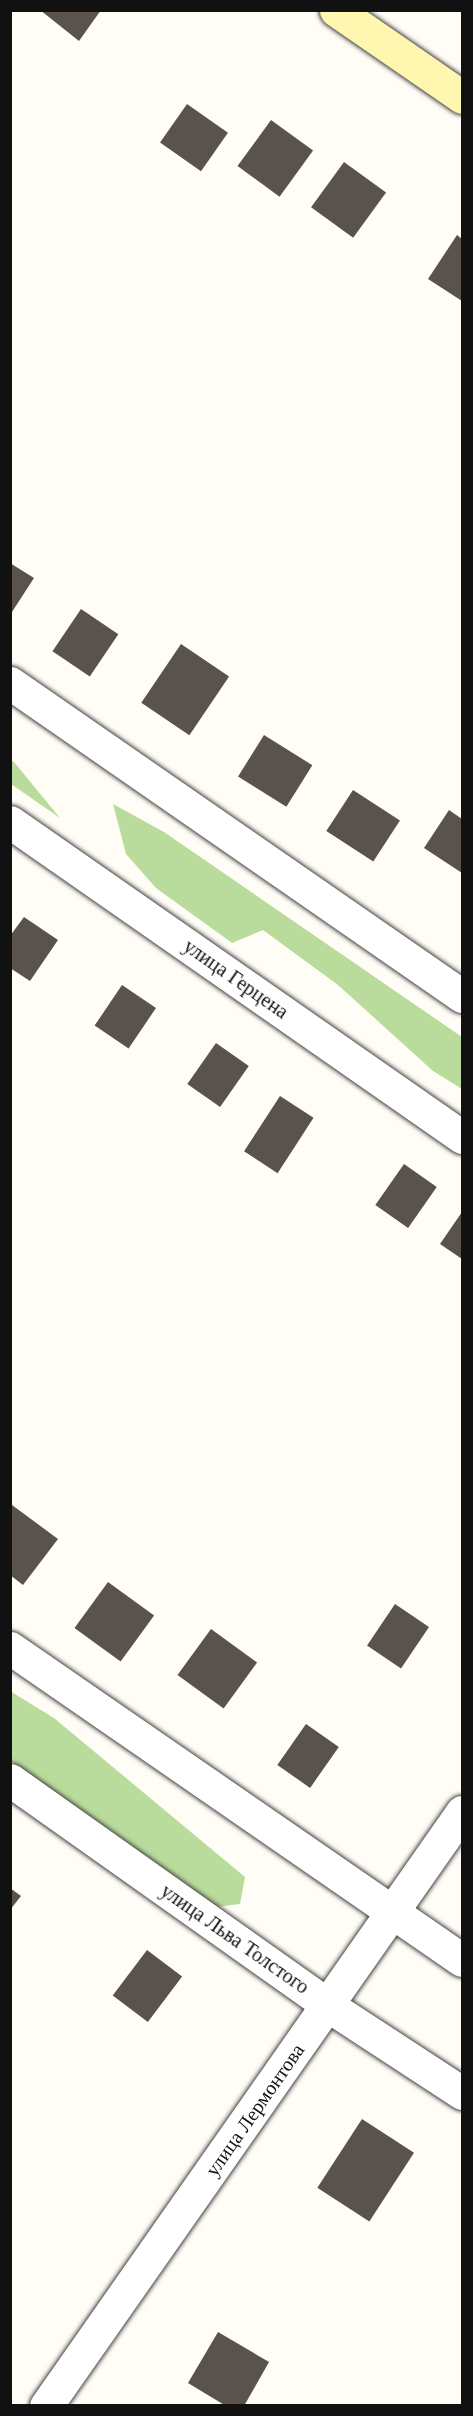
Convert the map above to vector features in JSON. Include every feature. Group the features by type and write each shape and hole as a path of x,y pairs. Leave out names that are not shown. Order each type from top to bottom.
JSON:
{"main road":[{"path":"336,10 462,97"}],"street":[{"path":"10,683 462,996"},
{"name":"улица Герцена","path":"10,822 462,1137"},
{"path":"10,1648 462,1960"},
{"name":"улица Льва Толстого","path":"10,1780 329,2006 462,2093"},
{"name":"улица Лермонтова","path":"46,2406 395,1914 462,1812"}],"green space":[{"path":"10,760 14,762 60,818 11,784"},
{"path":"113,804 164,832 462,1037 462,1089 433,1071 338,985 263,930 232,943 156,888 126,854"},
{"path":"10,1691 54,1718 245,1877 240,1904 215,1907 11,1761"}],"building":[{"path":"40,10 101,10 79,41"},
{"path":"187,104 228,133 201,171 160,143"},
{"path":"271,120 313,151 280,197 237,166"},
{"path":"344,162 386,193 353,238 311,207"},
{"path":"457,235 462,239 462,301 428,279"},
{"path":"10,563 34,578 10,615"},
{"path":"81,609 118,634 90,676 52,651"},
{"path":"181,644 229,676 189,735 141,703"},
{"path":"264,735 312,765 286,807 238,777"},
{"path":"353,790 400,820 373,862 326,831"},
{"path":"449,810 462,819 462,873 424,848"},
{"path":"24,917 58,940 30,981 10,968 10,936"},
{"path":"122,985 156,1008 129,1049 95,1026"},
{"path":"216,1043 249,1066 220,1107 187,1084"},
{"path":"280,1096 314,1118 278,1173 244,1151"},
{"path":"404,1164 437,1187 408,1228 375,1205"},
{"path":"462,1212 462,1259 440,1244"},
{"path":"12,1505 58,1539 23,1585 10,1575"},
{"path":"108,1582 154,1616 121,1662 74,1628"},
{"path":"395,1604 429,1627 401,1668 367,1645"},
{"path":"211,1629 257,1663 224,1709 177,1675"},
{"path":"306,1724 339,1747 310,1788 277,1765"},
{"path":"10,1888 21,1896 10,1910"},
{"path":"147,1950 182,1976 148,2022 113,1996"},
{"path":"362,2119 414,2153 369,2222 317,2188"},
{"path":"218,2332 269,2362 244,2406 226,2406 188,2383"}]}
